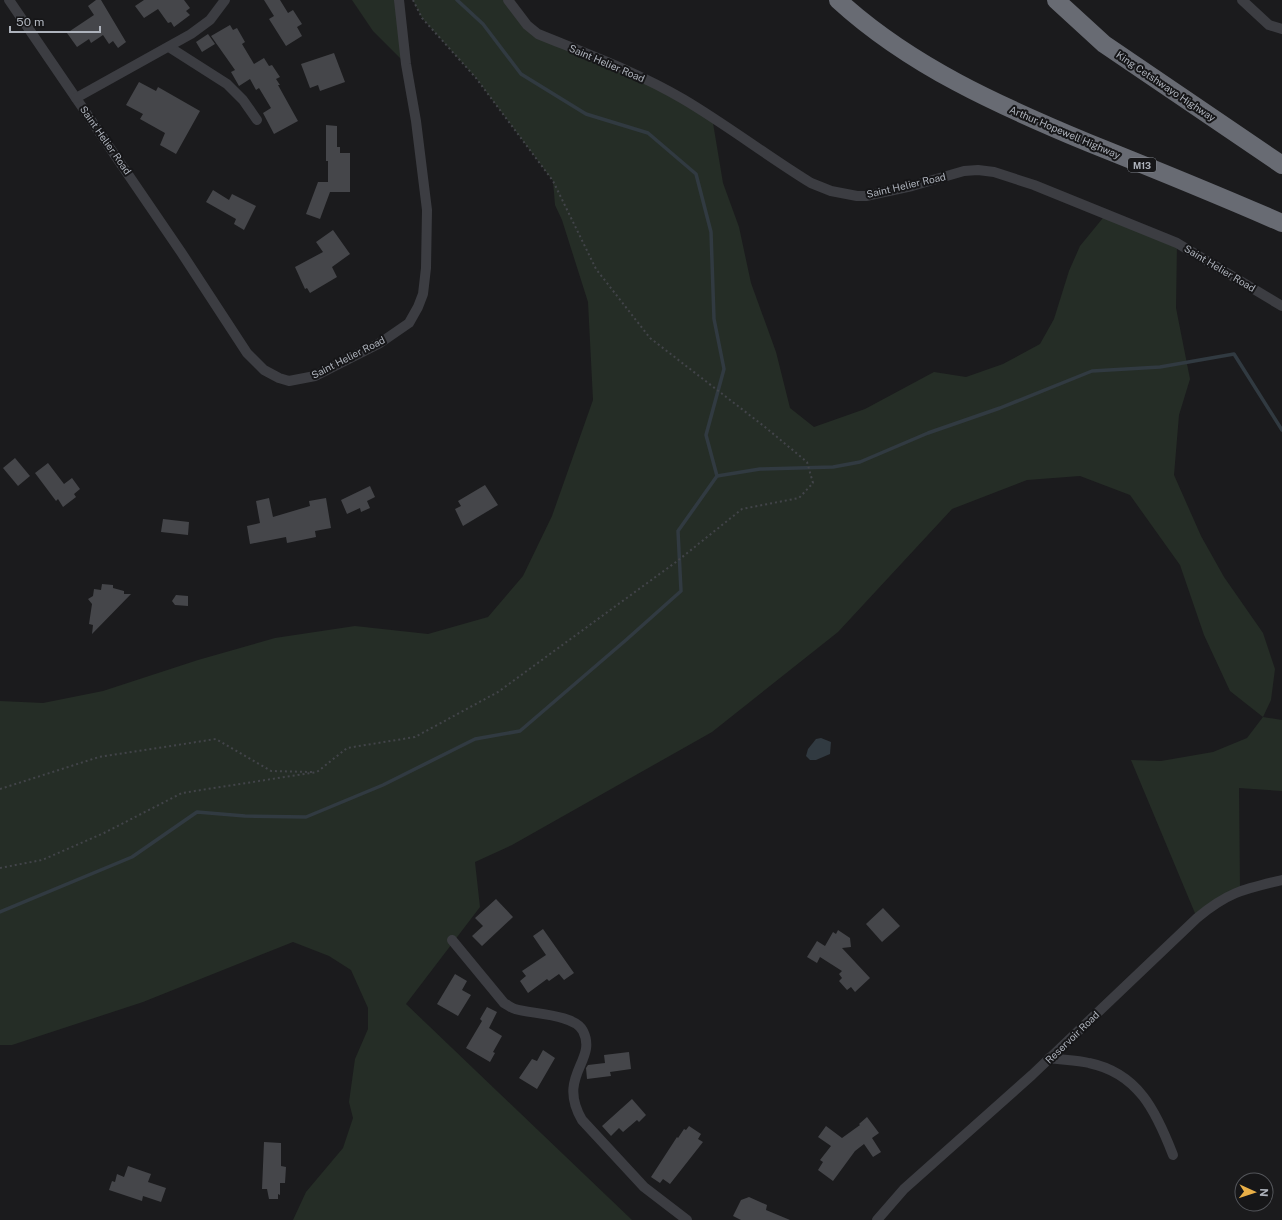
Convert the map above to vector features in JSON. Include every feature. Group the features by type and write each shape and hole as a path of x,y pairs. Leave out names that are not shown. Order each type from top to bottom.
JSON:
{"highway":[{"name":"Arthur Hopewell Highway","path":"838,0 869,26 923,63 1002,106 1282,223"},
{"name":"King Cetshwayo Highway","path":"1056,0 1104,44 1282,165"}],"street":[{"name":"Saint Helier Road","path":"9,0 177,245 251,359 270,374 289,381 315,376 380,343 408,323 418,307 423,294 426,268 428,210 416,121 406,64 399,0"},
{"path":"76,98 191,34 210,20 225,0"},
{"name":"Saint Helier Road","path":"508,0 527,25 538,34 630,71 684,99 810,183 831,191 857,196 866,196 912,186 964,171 994,172 1034,184 1177,242 1282,306"},
{"path":"1242,0 1269,25 1282,29"},
{"path":"169,47 227,84 243,100 257,120"},
{"name":"Reservoir Road","path":"877,1220 904,1189 967,1134 1213,904 1240,890 1282,880"},
{"path":"452,940 504,1003 514,1009 566,1019 583,1029 587,1049 574,1077 572,1089 573,1102 582,1120 644,1187 687,1220"},
{"path":"1049,1058 1089,1063 1109,1069 1126,1078 1138,1088 1164,1132 1173,1155"}],"path":[{"path":"0,868 42,860 104,833 182,793 317,772 347,748 415,737 498,692 683,557 742,509 799,498 813,483 806,462 724,395 650,338 596,269 553,181 476,78 422,18 413,0"},
{"path":"0,789 99,757 216,739 271,771 317,772"}],"shaded area":[{"path":"352,0 399,0 406,64 373,31"},
{"path":"413,0 508,0 527,25 602,60 712,117 723,183 739,227 751,283 776,352 790,408 814,427 865,409 934,372 966,377 1003,364 1040,344 1054,319 1069,271 1080,246 1107,213 1177,243 1176,308 1190,379 1179,415 1174,475 1201,536 1224,577 1263,633 1275,669 1271,700 1263,717 1230,691 1204,635 1180,565 1130,495 1080,476 1027,480 952,509 838,632 712,732 512,845 475,862 480,907 406,1004 632,1220 293,1220 306,1192 343,1148 353,1118 349,1102 355,1059 368,1029 368,1008 351,970 329,956 293,942 143,1002 12,1045 0,1045 0,701 43,703 103,691 198,660 275,638 355,626 428,634 488,617 523,576 552,516 593,400 588,302 562,220 555,205 553,181 476,78 422,18"},
{"path":"1263,717 1282,720 1282,791 1239,788 1240,890 1197,918 1131,760 1161,761 1213,752 1247,738"},
{"path":"821,738 831,742 830,754 816,760 810,760 806,756 808,749 816,739"}],"building":[{"path":"96,0 101,0 126,42 118,48 113,41 109,44 103,35 91,43 89,39 77,47 67,33 94,15 88,6"},
{"path":"144,0 184,0 190,8 186,11 190,15 174,27 171,22 168,23 158,9 144,18 135,6"},
{"path":"264,0 280,0 288,13 293,10 302,24 297,27 302,36 286,46 269,19 274,16"},
{"path":"230,25 233,30 237,28 245,42 242,44 254,64 264,58 269,66 272,65 280,77 276,79 280,85 278,85 298,121 274,134 263,113 271,108 259,88 256,90 250,79 239,86 231,72 235,70 211,36"},
{"path":"208,34 215,44 202,52 196,42"},
{"path":"334,53 345,82 320,91 318,85 310,88 301,64"},
{"path":"139,82 156,91 158,87 200,111 176,154 160,145 165,133 140,119 143,114 126,105"},
{"path":"326,125 337,126 337,147 340,147 340,153 350,153 350,192 330,192 320,219 306,214 318,182 328,182 328,161 326,161"},
{"path":"213,190 229,200 232,194 256,206 244,230 234,224 236,219 206,202"},
{"path":"333,230 350,254 332,267 337,277 310,293 307,288 305,289 295,267 323,252 316,242"},
{"path":"15,458 30,476 18,486 3,468"},
{"path":"48,463 64,484 72,478 80,489 74,494 76,497 63,507 58,499 56,501 35,473"},
{"path":"485,485 498,505 463,526 455,509 461,506 458,501"},
{"path":"370,486 375,497 367,501 370,508 361,512 360,508 347,514 341,500"},
{"path":"269,498 273,517 310,506 309,501 326,498 331,528 315,531 316,537 287,543 286,537 250,544 247,526 260,523 256,501"},
{"path":"163,519 189,522 188,535 161,532"},
{"path":"102,584 113,585 113,588 124,591 124,594 131,594 92,634 93,625 89,624 92,604 88,599 93,596 94,589 101,590"},
{"path":"176,595 188,596 188,606 175,605 172,601"},
{"path":"496,899 513,917 482,946 472,936 483,926 475,918"},
{"path":"883,908 900,926 882,942 866,924"},
{"path":"543,929 574,973 564,980 559,974 549,981 547,979 528,993 520,981 526,976 522,971 546,955 533,936"},
{"path":"838,930 850,938 851,947 842,948 870,978 855,992 851,987 847,990 839,981 842,978 839,974 842,971 820,957 817,963 807,957 817,941 825,946 833,932 836,934"},
{"path":"455,974 467,981 462,990 471,995 458,1016 437,1004"},
{"path":"487,1007 497,1012 489,1028 502,1036 493,1052 495,1053 490,1062 466,1048 482,1021 480,1019"},
{"path":"543,1050 555,1058 537,1089 519,1078 532,1059 537,1061"},
{"path":"629,1052 631,1069 610,1072 611,1076 587,1079 586,1068 588,1065 605,1063 604,1055"},
{"path":"632,1099 646,1115 639,1122 637,1120 623,1132 619,1128 611,1136 602,1126"},
{"path":"867,1117 879,1133 872,1138 881,1152 873,1157 864,1144 855,1151 833,1181 818,1170 823,1162 820,1160 831,1146 818,1137 826,1126 842,1138 860,1125 859,1124"},
{"path":"689,1126 701,1134 698,1139 703,1142 670,1184 663,1179 660,1183 651,1177 677,1137 678,1138 684,1129 686,1130"},
{"path":"264,1142 281,1143 281,1166 286,1167 285,1183 280,1183 280,1195 278,1194 278,1199 269,1199 267,1189 262,1189"},
{"path":"128,1166 151,1174 148,1182 166,1188 161,1202 143,1196 142,1201 109,1190 112,1181 115,1182 117,1174 124,1177"},
{"path":"749,1197 767,1205 766,1210 790,1220 741,1220 733,1216 741,1200"}],"waterway":[{"path":"457,0 483,24 521,74 586,114 648,133 696,174 711,232 714,319 724,369 706,435 717,476"},
{"path":"0,912 132,857 197,812 245,816 306,817 383,785 475,739 520,731 681,591 678,531 717,476 760,469 833,467 860,462 928,433 1000,408 1092,371 1160,367 1234,354 1282,430"}]}
